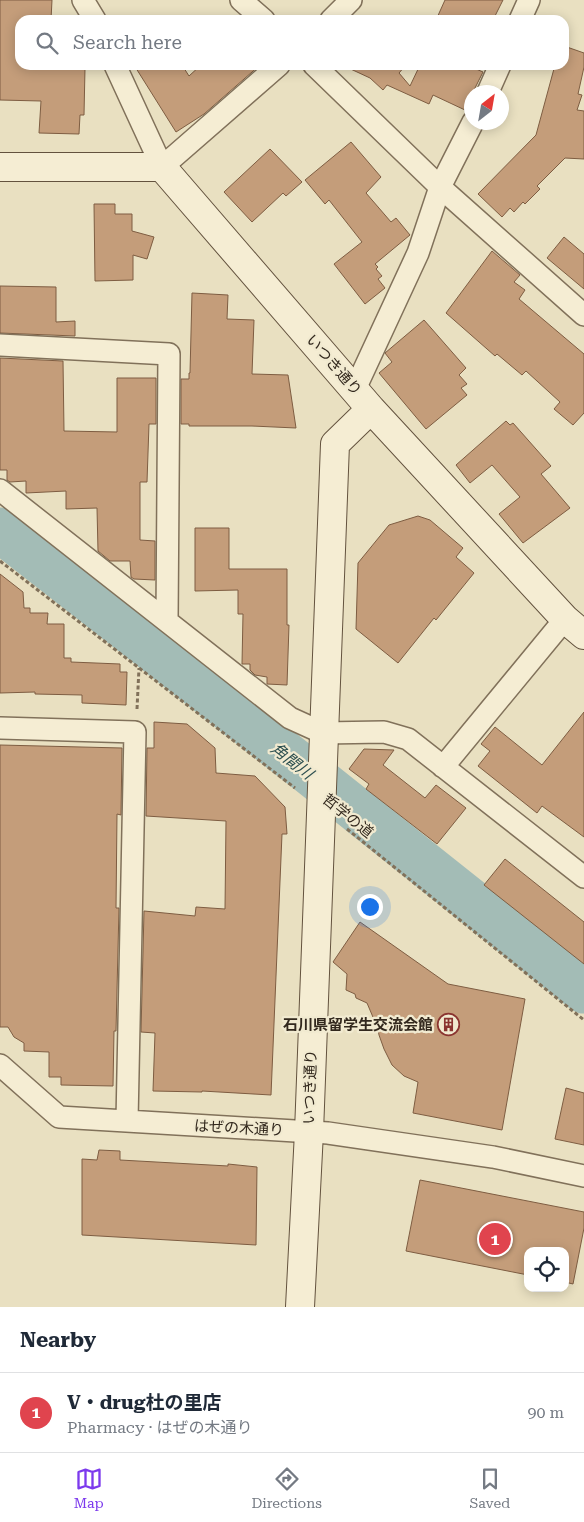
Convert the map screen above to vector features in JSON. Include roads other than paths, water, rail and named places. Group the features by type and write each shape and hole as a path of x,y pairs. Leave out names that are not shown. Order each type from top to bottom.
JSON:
{"street":[{"path":"83,0 92,15"},
{"path":"241,0 258,15"},
{"path":"336,15 351,0"},
{"path":"522,15 529,0"},
{"path":"117,70 162,167"},
{"path":"0,167 162,167 273,70"},
{"path":"319,70 440,187 584,315"},
{"path":"491,85 498,70"},
{"path":"443,767 575,627 363,399 418,253 440,187 470,130"},
{"name":"いつき通り","path":"162,167 363,399 335,444 309,1132 300,1307"},
{"path":"0,345 169,354 167,620"},
{"path":"0,490 167,620 323,746 384,732 408,739 584,877"},
{"path":"0,728 135,732 127,1121"},
{"name":"はぜの木通り","path":"0,1065 59,1117 309,1132 360,1137 493,1157 584,1176"}],"waterway":[{"name":"角間川","path":"0,530 584,991"}],"place":[{"name":"石川県留学生交流会館","path":"449,1025"},
{"name":"V・drug杜の里店","path":"495,1239"}]}
